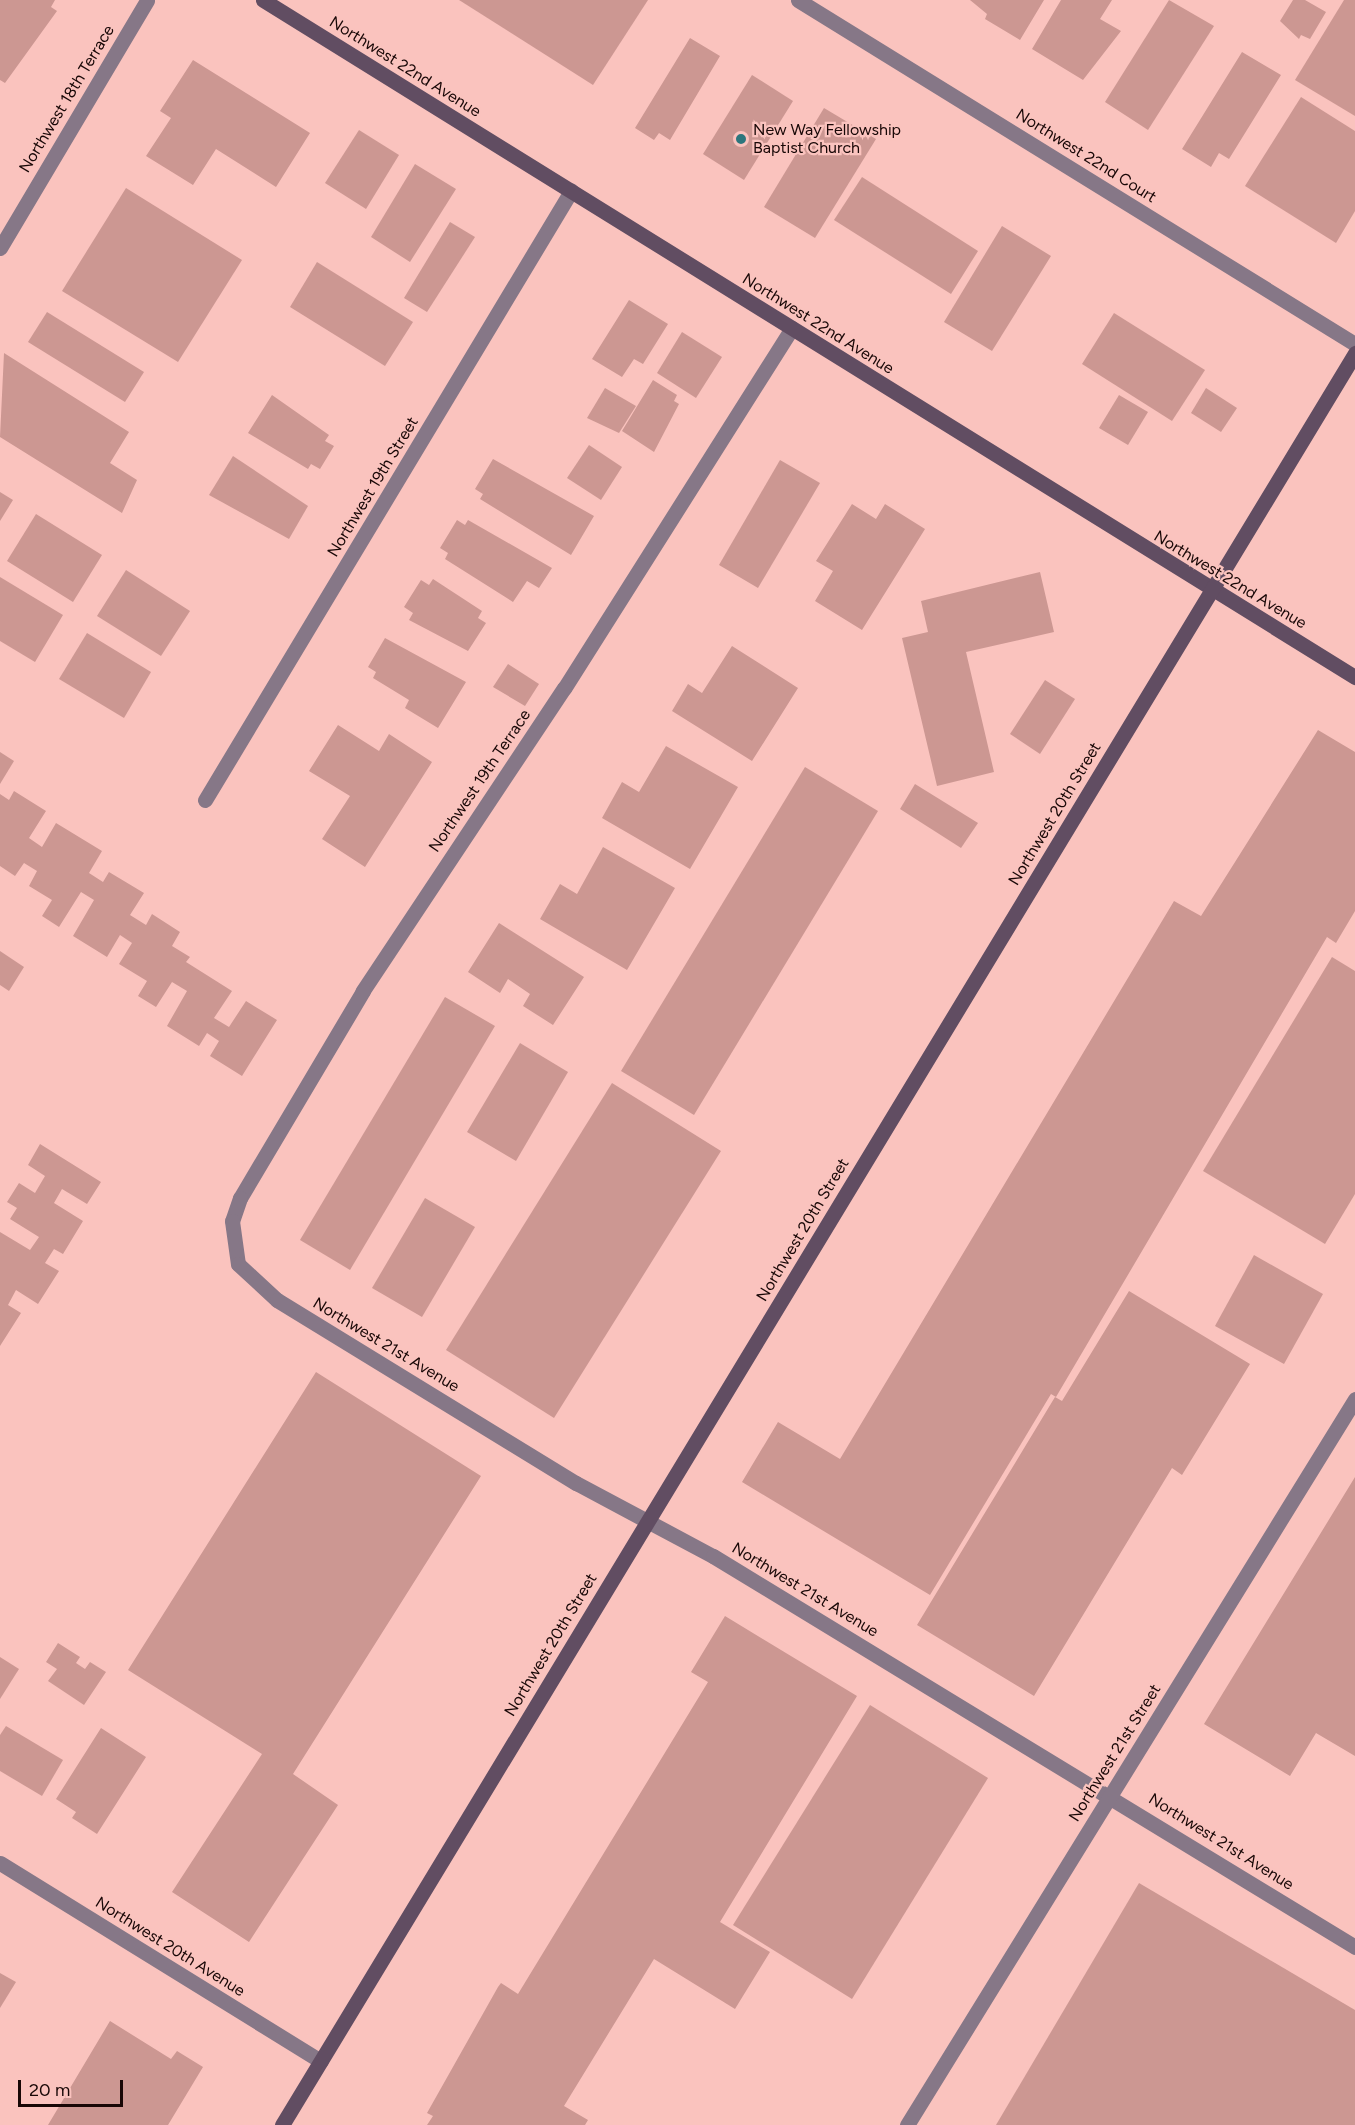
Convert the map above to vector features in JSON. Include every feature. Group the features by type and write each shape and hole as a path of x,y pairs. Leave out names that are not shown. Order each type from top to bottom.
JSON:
{"main road":[{"name":"Northwest 22nd Avenue","path":"263,0 1211,590 1355,677"},
{"name":"Northwest 20th Street","path":"282,2125 1355,353"}],"street":[{"name":"Northwest 18th Terrace","path":"0,248 147,0"},
{"name":"Northwest 22nd Court","path":"798,0 1355,344"},
{"name":"Northwest 19th Street","path":"205,800 571,191"},
{"name":"Northwest 19th Terrace","path":"238,1264 232,1221 240,1198 363,991 564,688 792,328"},
{"name":"Northwest 21st Avenue","path":"238,1264 277,1300 1111,1794 1355,1947"},
{"name":"Northwest 21st Street","path":"907,2125 1355,1399"},
{"name":"Northwest 20th Avenue","path":"0,1863 321,2061"}],"building":[{"path":"0,0 55,0 51,7 57,11 5,83 0,80"},
{"path":"459,0 648,0 593,85"},
{"path":"970,0 1044,0 1020,40 985,19 987,14"},
{"path":"1061,0 1112,0 1100,19 1121,31 1083,80 1032,49"},
{"path":"1169,0 1214,26 1148,130 1105,102"},
{"path":"1293,0 1305,0 1326,12 1310,39 1301,35 1299,39 1280,21"},
{"path":"1344,0 1355,0 1355,116 1295,80"},
{"path":"690,38 720,56 670,140 659,133 654,140 635,128"},
{"path":"1242,52 1281,75 1229,159 1219,153 1211,167 1182,149"},
{"path":"193,60 310,133 276,187 216,149 193,185 146,156 171,118 160,111"},
{"path":"752,75 793,101 744,180 703,154"},
{"path":"1301,97 1355,131 1355,211 1336,243 1245,186"},
{"path":"824,108 876,139 815,238 764,207"},
{"path":"359,130 399,155 366,209 325,183"},
{"path":"415,164 456,189 410,262 371,237"},
{"path":"862,177 978,251 951,294 834,220"},
{"path":"126,188 242,260 178,362 62,291"},
{"path":"450,222 475,237 427,312 404,298"},
{"path":"1002,226 1051,256 992,351 944,322"},
{"path":"317,262 413,322 385,366 290,307"},
{"path":"629,300 668,324 643,364 634,359 622,377 592,359"},
{"path":"47,312 144,372 125,402 28,342"},
{"path":"1114,313 1205,370 1172,421 1082,364"},
{"path":"682,332 722,357 696,398 657,373"},
{"path":"4,353 129,432 110,463 137,480 122,513 0,437"},
{"path":"653,380 677,395 674,401 679,404 654,452 622,431"},
{"path":"605,388 636,406 619,433 587,418"},
{"path":"1206,388 1237,408 1221,432 1191,413"},
{"path":"272,395 329,435 325,441 334,446 320,469 311,464 308,469 248,433"},
{"path":"1119,395 1148,412 1128,445 1099,428"},
{"path":"589,445 622,467 601,500 567,478"},
{"path":"233,456 308,506 289,539 209,495"},
{"path":"493,459 594,516 571,555 480,499 483,494 475,489"},
{"path":"780,460 820,483 758,588 719,565"},
{"path":"0,492 13,500 0,521"},
{"path":"852,504 876,519 885,504 925,529 862,630 815,601 833,571 816,561"},
{"path":"36,514 102,555 73,602 7,561"},
{"path":"457,520 465,525 468,520 552,568 539,588 527,581 513,602 445,559 448,553 440,548"},
{"path":"126,570 190,611 161,656 97,616"},
{"path":"1040,572 1054,632 966,652 994,772 937,786 902,638 928,632 921,601"},
{"path":"0,577 63,615 35,662 0,641"},
{"path":"433,579 482,611 478,618 486,623 468,651 409,620 413,613 404,607 421,580 429,585"},
{"path":"87,633 151,672 124,718 59,679"},
{"path":"385,638 466,682 438,728 405,708 409,700 373,678 376,672 368,667"},
{"path":"732,646 798,688 752,761 672,711 688,684 702,693"},
{"path":"508,664 539,684 525,706 493,687"},
{"path":"1045,680 1075,699 1040,754 1010,734"},
{"path":"338,725 379,751 389,734 432,762 365,867 322,839 350,796 309,771"},
{"path":"1318,730 1355,752 1355,911 1336,943 1327,937 1056,1397 1051,1394 930,1595 742,1482 778,1422 840,1459 1174,901 1201,916"},
{"path":"666,746 738,787 690,869 602,818 622,782 639,792"},
{"path":"0,752 14,761 0,784"},
{"path":"805,767 878,811 694,1115 621,1071"},
{"path":"915,784 978,823 961,848 900,809"},
{"path":"14,791 46,811 29,838 42,847 56,823 102,851 89,873 103,882 109,872 144,893 130,915 146,925 152,914 180,932 172,946 190,957 186,962 232,991 214,1018 229,1027 246,1001 277,1020 242,1076 210,1056 219,1041 207,1033 199,1046 167,1026 187,991 172,982 156,1007 138,996 147,981 119,964 132,943 120,935 107,957 73,936 94,900 81,892 59,927 42,916 52,900 29,886 37,871 24,863 15,876 0,866 0,794 9,800"},
{"path":"603,847 675,888 627,970 540,919 560,884 577,894"},
{"path":"499,923 584,977 553,1025 523,1006 530,994 508,979 500,993 468,972"},
{"path":"0,951 24,967 9,991 0,985"},
{"path":"1332,957 1355,971 1355,1194 1325,1244 1203,1171"},
{"path":"445,997 495,1026 350,1270 300,1240"},
{"path":"520,1043 568,1072 516,1161 467,1132"},
{"path":"612,1083 721,1151 554,1418 446,1350"},
{"path":"40,1144 101,1182 87,1204 62,1189 54,1203 83,1221 63,1254 54,1249 45,1263 59,1271 38,1304 16,1290 8,1305 21,1313 0,1346 0,1232 30,1250 39,1237 10,1219 17,1208 7,1202 19,1183 35,1193 45,1176 28,1165"},
{"path":"425,1198 475,1227 422,1317 372,1288"},
{"path":"1254,1255 1323,1294 1284,1364 1215,1326"},
{"path":"1129,1291 1250,1364 1182,1475 1172,1468 1034,1696 917,1625 1055,1397 1062,1401"},
{"path":"316,1372 481,1476 293,1774 338,1805 249,1942 172,1892 262,1754 128,1670"},
{"path":"1355,1477 1355,1756 1316,1733 1290,1776 1204,1724"},
{"path":"725,1616 857,1696 720,1922 770,1952 735,2009 654,1959 564,2106 588,2120 585,2125 427,2125 433,2116 427,2113 498,1987 501,1983 518,1994 708,1682 691,1672"},
{"path":"58,1643 80,1657 76,1663 85,1669 90,1662 106,1672 84,1705 48,1681 57,1669 46,1662"},
{"path":"0,1657 19,1669 0,1699"},
{"path":"870,1705 988,1778 852,1999 733,1925"},
{"path":"6,1726 63,1760 42,1796 0,1771 0,1735"},
{"path":"101,1728 146,1757 97,1834 72,1818 76,1812 56,1799"},
{"path":"1139,1883 1355,2010 1355,2125 996,2125"},
{"path":"0,1973 16,1982 0,2008"},
{"path":"110,2021 171,2059 177,2051 203,2067 168,2125 48,2125"}],"place":[{"name":"New Way Fellowship Baptist Church","path":"741,139"}]}
